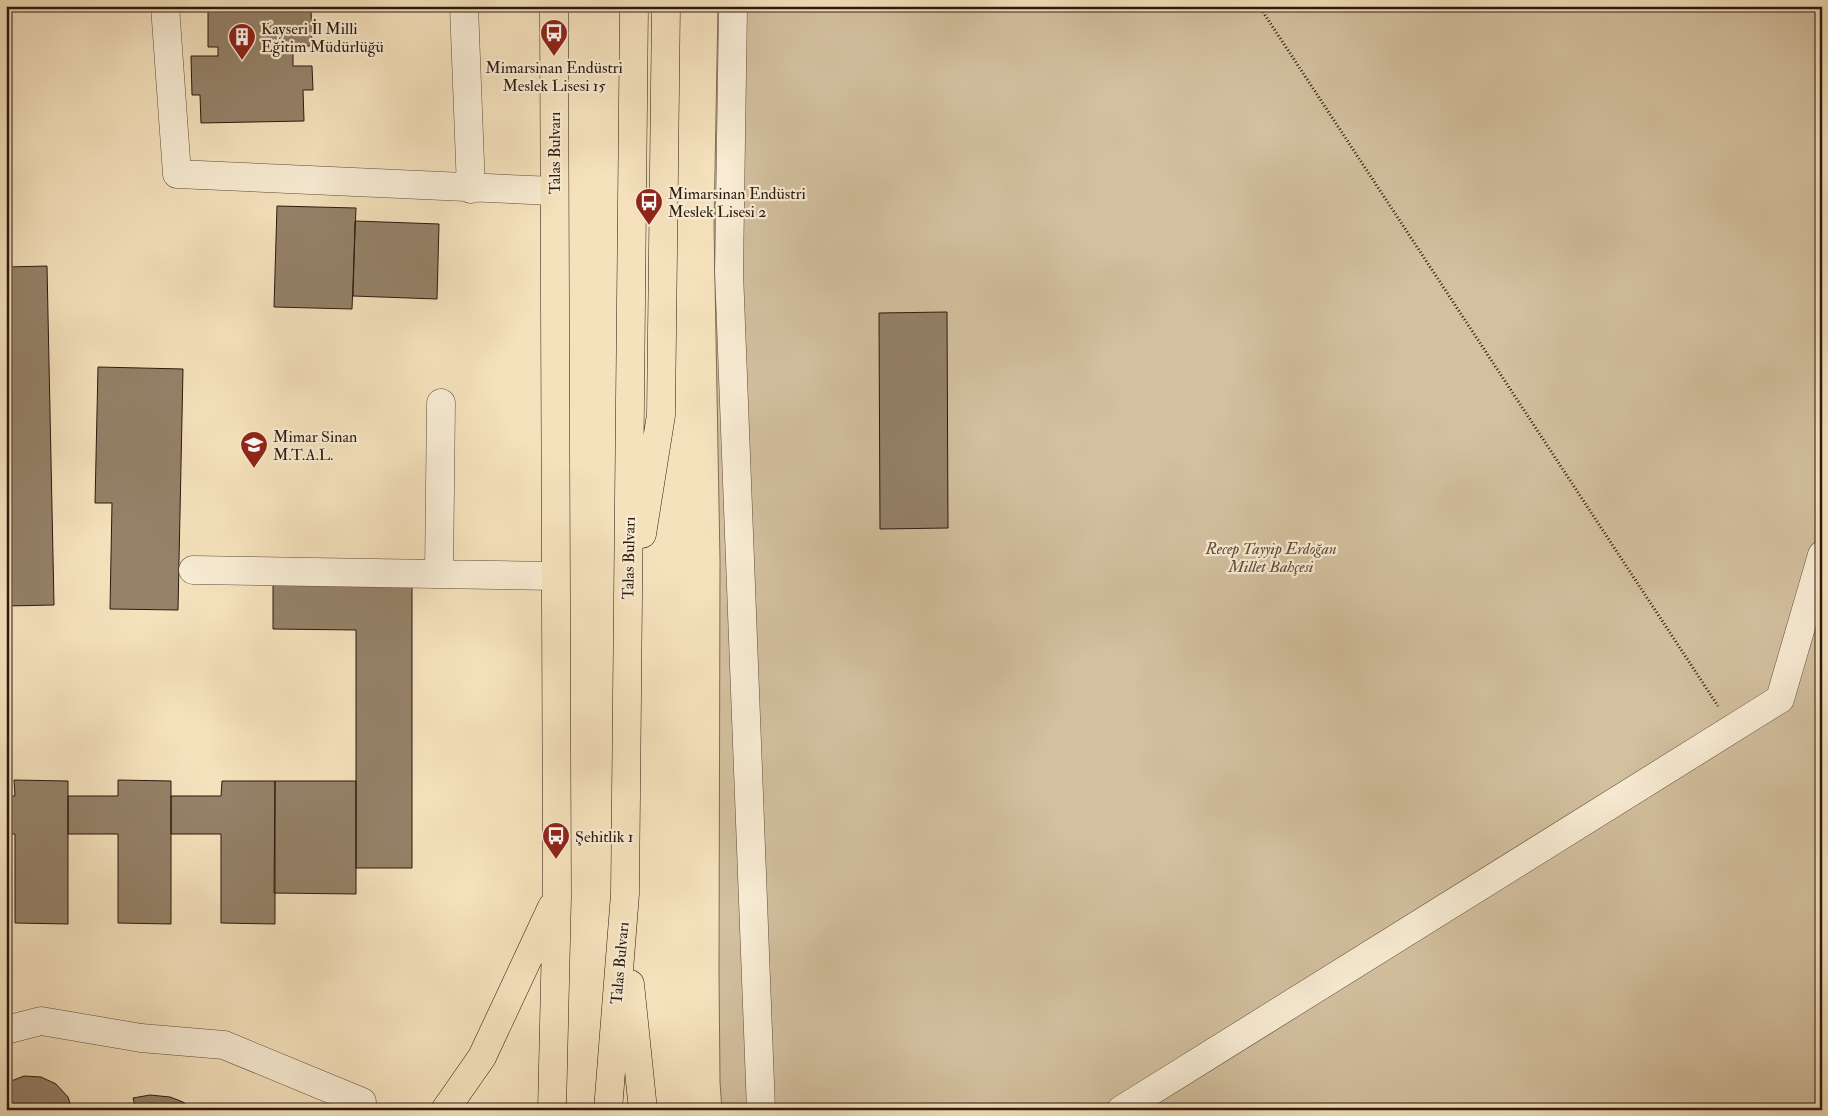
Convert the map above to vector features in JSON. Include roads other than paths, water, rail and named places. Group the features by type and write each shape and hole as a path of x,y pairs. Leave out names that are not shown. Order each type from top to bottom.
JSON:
{"main road":[{"name":"Talas Bulvarı","path":"552,1110 557,896 554,6"},
{"name":"Talas Bulvarı","path":"608,1110 625,894 634,6"},
{"path":"627,627 661,415 666,6"},
{"path":"445,1110 482,1057 557,896"},
{"path":"623,918 644,1110"}],"street":[{"path":"165,6 177,174 554,192"},
{"path":"464,6 471,189"},
{"path":"733,6 729,272 761,1110"},
{"path":"439,574 441,403"},
{"path":"1121,1110 1780,699 1822,555"},
{"path":"193,570 555,576"},
{"path":"6,1030 41,1021 141,1038 224,1044 362,1102"}],"place":[{"name":"Mimarsinan Endüstri Meslek Lisesi 15","path":"554,57"},
{"name":"Kayseri İl Milli Eğitim Müdürlüğü","path":"242,61"},
{"name":"Mimarsinan Endüstri Meslek Lisesi 2","path":"649,226"},
{"name":"Mimar Sinan M.T.A.L.","path":"254,469"},
{"name":"Şehitlik 1","path":"556,860"}],"park label":[{"name":"Recep Tayyip Erdoğan Millet Bahçesi","path":"1271,557"}]}
